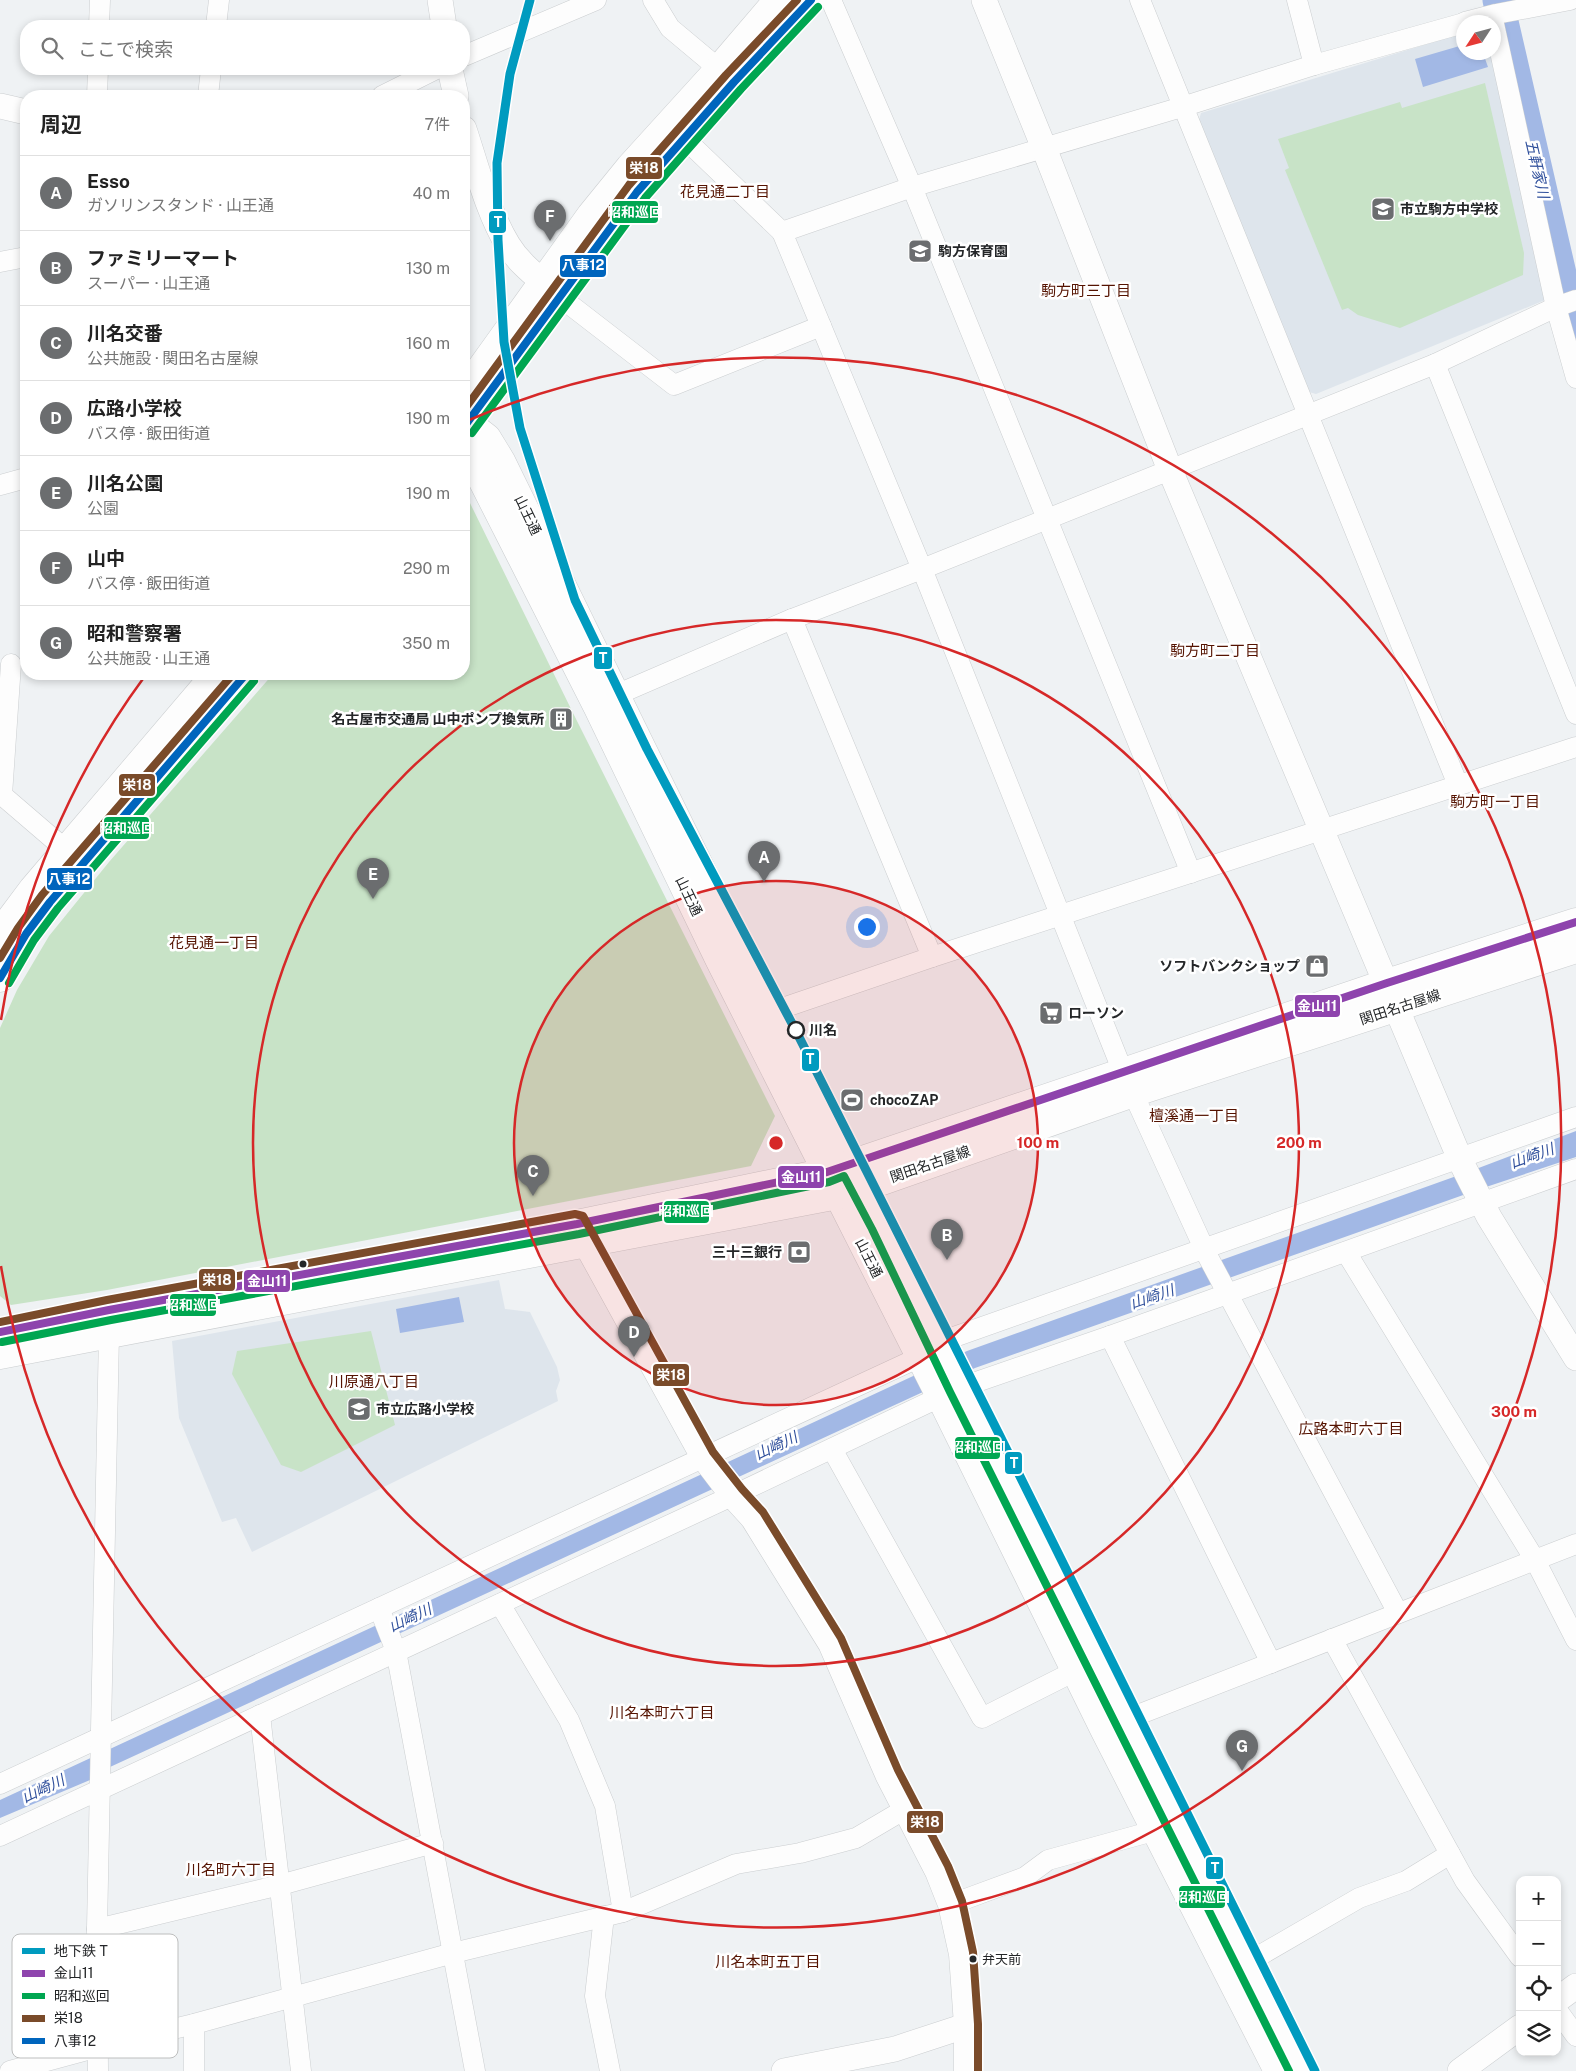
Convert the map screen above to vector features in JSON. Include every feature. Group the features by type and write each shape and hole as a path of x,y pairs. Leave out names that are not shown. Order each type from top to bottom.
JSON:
{"main road":[{"path":"470,420 551,289 591,215 613,187 778,0"},
{"path":"470,385 551,289 734,82 811,0"},
{"name":"山王通","path":"470,430 487,438 501,461 771,1012 844,1180"},
{"name":"山王通","path":"470,439 715,950 844,1180 881,1224 929,1352 1114,1725 1245,1964 1300,2071"},
{"path":"0,933 33,889 211,680"},
{"path":"0,978 26,934 50,902 241,680"},
{"name":"関田名古屋線","path":"0,1355 844,1180 1128,1083 1392,996 1576,922"},
{"name":"関田名古屋線","path":"1392,996 1576,949"},
{"path":"582,1234 707,1459 732,1492 754,1516 832,1643 889,1774 939,1871 952,1904 962,1954 968,2025 968,2071"},
{"name":"関田名古屋線","path":"0,1332 109,1310 582,1234"},
{"name":"山王通","path":"949,1391 1075,1671 1114,1725 1157,1830 1278,2071"}],"street":[{"path":"100,0 100,20"},
{"path":"217,20 219,0"},
{"path":"440,0 443,20"},
{"path":"470,53 596,0"},
{"path":"653,0 670,28 719,69"},
{"path":"831,0 912,187 1191,873"},
{"path":"984,0 1170,470 1461,1162 1482,1204 1576,1358"},
{"path":"1140,0 1458,785"},
{"path":"1297,0 1314,65"},
{"path":"1495,15 1570,0"},
{"path":"782,232 912,187 1182,107 1314,65 1456,25"},
{"path":"1501,39 1567,303 1576,378"},
{"path":"97,90 98,75"},
{"path":"209,90 210,75"},
{"path":"394,90 424,75"},
{"path":"451,75 455,90"},
{"path":"0,106 20,111"},
{"path":"685,139 782,232 922,570 1128,1083 1206,1252 1398,1613"},
{"path":"470,146 486,193 508,245 526,268 674,385 821,326"},
{"path":"0,262 20,258"},
{"path":"616,695 792,619 922,570 1435,364 1567,303"},
{"path":"1435,364 1576,714"},
{"path":"0,485 20,480"},
{"path":"792,619 932,957"},
{"path":"12,663 2,795 66,850"},
{"path":"771,1012 932,957 1576,747"},
{"path":"0,1784 379,1608 707,1459 929,1352 1461,1162 1576,1117"},
{"path":"0,1836 500,1604 732,1492 832,1449 949,1391 1229,1294 1576,1169"},
{"path":"1346,1252 1535,1560 1576,1640"},
{"path":"97,1934 109,1333"},
{"path":"1110,1336 1271,1663"},
{"path":"832,1449 982,1718 1075,1671"},
{"path":"1114,1725 1576,1544"},
{"path":"500,1604 569,1720 605,1806 623,1912"},
{"path":"379,1608 396,1652 476,2071"},
{"path":"1332,1639 1465,1881 1516,1951"},
{"path":"260,1716 301,2071"},
{"path":"178,2028 452,1952 623,1912 736,1864 800,1853 856,1838 907,1808"},
{"path":"952,1904 1025,1877 1048,1860 1157,1830"},
{"path":"97,1929 280,1884 433,1843"},
{"path":"1245,1964 1359,1898 1406,1881 1450,1854"},
{"path":"604,1916 595,1996 610,2071"},
{"path":"1561,1997 1576,1986"},
{"path":"1558,2011 1576,2036"},
{"path":"194,2024 194,2071"},
{"path":"784,2071 894,2049 968,2025"},
{"path":"1460,2071 1516,2030"},
{"path":"10,2071 58,2058"},
{"path":"98,2058 98,2071"}],"shaded area":[{"name":"市立駒方中学校","path":"1456,35 1456,60 1496,60 1550,298 1316,394 1309,392 1199,120 1201,113"},
{"name":"市立広路小学校","path":"499,1280 505,1309 530,1312 557,1367 560,1380 556,1391 558,1401 252,1552 236,1518 222,1522 179,1418 172,1341"}],"green space":[{"path":"1485,83 1524,253 1523,275 1400,328 1358,315 1348,308 1342,310 1285,170 1289,168 1278,139 1400,102 1402,108"},
{"path":"470,503 775,1116 751,1166 107,1290 11,1305 0,1296 0,1028 17,990 49,936 109,862 268,680 470,680"},
{"path":"371,1331 395,1425 301,1472 281,1465 232,1374 237,1351"}],"water":[{"path":"1456,47 1456,60 1486,60 1488,67 1423,87 1415,59"},
{"name":"山崎川","path":"1576,1131 1576,1157 1483,1188 975,1368 110,1767 90,1780 0,1818 0,1800 967,1351 1476,1169"},
{"path":"459,1297 464,1322 400,1333 396,1309"}],"waterway":[{"name":"五軒家川","path":"1498,0 1576,339"}],"metro line":[{"name":"T","path":"530,0 510,74 497,163 498,240 504,342 520,428 575,600 647,749 796,1031 1000,1436 1315,2071"}],"transit line":[{"name":"栄18","path":"470,402 629,185 726,75 797,0"},
{"name":"八事12","path":"470,419 637,192 734,82 811,0"},
{"name":"昭和巡回","path":"472,433 645,198 741,89 818,7"},
{"name":"栄18","path":"0,958 18,928 42,895 228,680"},
{"name":"八事12","path":"0,978 26,934 50,902 241,680"},
{"name":"昭和巡回","path":"9,983 34,940 58,908 254,681"},
{"name":"金山11","path":"0,1332 109,1310 577,1224 827,1172 1387,983 1576,922"},
{"name":"昭和巡回","path":"2,1342 111,1320 579,1234 829,1182 844,1176 1289,2071"},
{"name":"栄18","path":"0,1322 107,1300 575,1214 583,1216 713,1452 763,1512 841,1638 898,1770 948,1866 962,1901 973,1952 978,2024 978,2071"}],"place":[{"name":"市立駒方中学校","path":"1383,209"},
{"name":"山中","path":"550,241"},
{"name":"駒方保育園","path":"920,251"},
{"name":"名古屋市交通局 山中ポンプ換気所","path":"561,719"},
{"name":"Esso","path":"764,882"},
{"name":"川名公園","path":"373,899"},
{"name":"ソフトバンクショップ","path":"1317,966"},
{"name":"ローソン","path":"1051,1013"},
{"name":"川名","path":"796,1030"},
{"name":"chocoZAP","path":"852,1100"},
{"name":"川名交番","path":"533,1196"},
{"name":"三十三銀行","path":"799,1252"},
{"name":"ファミリーマート","path":"947,1260"},
{"name":"広路小学校","path":"634,1357"},
{"name":"市立広路小学校","path":"359,1409"},
{"name":"昭和警察署","path":"1242,1771"},
{"name":"弁天前","path":"973,1959"}],"district":[{"name":"花見通二丁目","path":"725,192"},
{"name":"駒方町三丁目","path":"1086,291"},
{"name":"駒方町二丁目","path":"1215,651"},
{"name":"駒方町一丁目","path":"1495,802"},
{"name":"花見通一丁目","path":"214,943"},
{"name":"檀溪通一丁目","path":"1194,1116"},
{"name":"川原通八丁目","path":"374,1382"},
{"name":"広路本町六丁目","path":"1351,1429"},
{"name":"川名本町六丁目","path":"662,1713"},
{"name":"川名町六丁目","path":"231,1870"},
{"name":"川名本町五丁目","path":"768,1962"}]}
